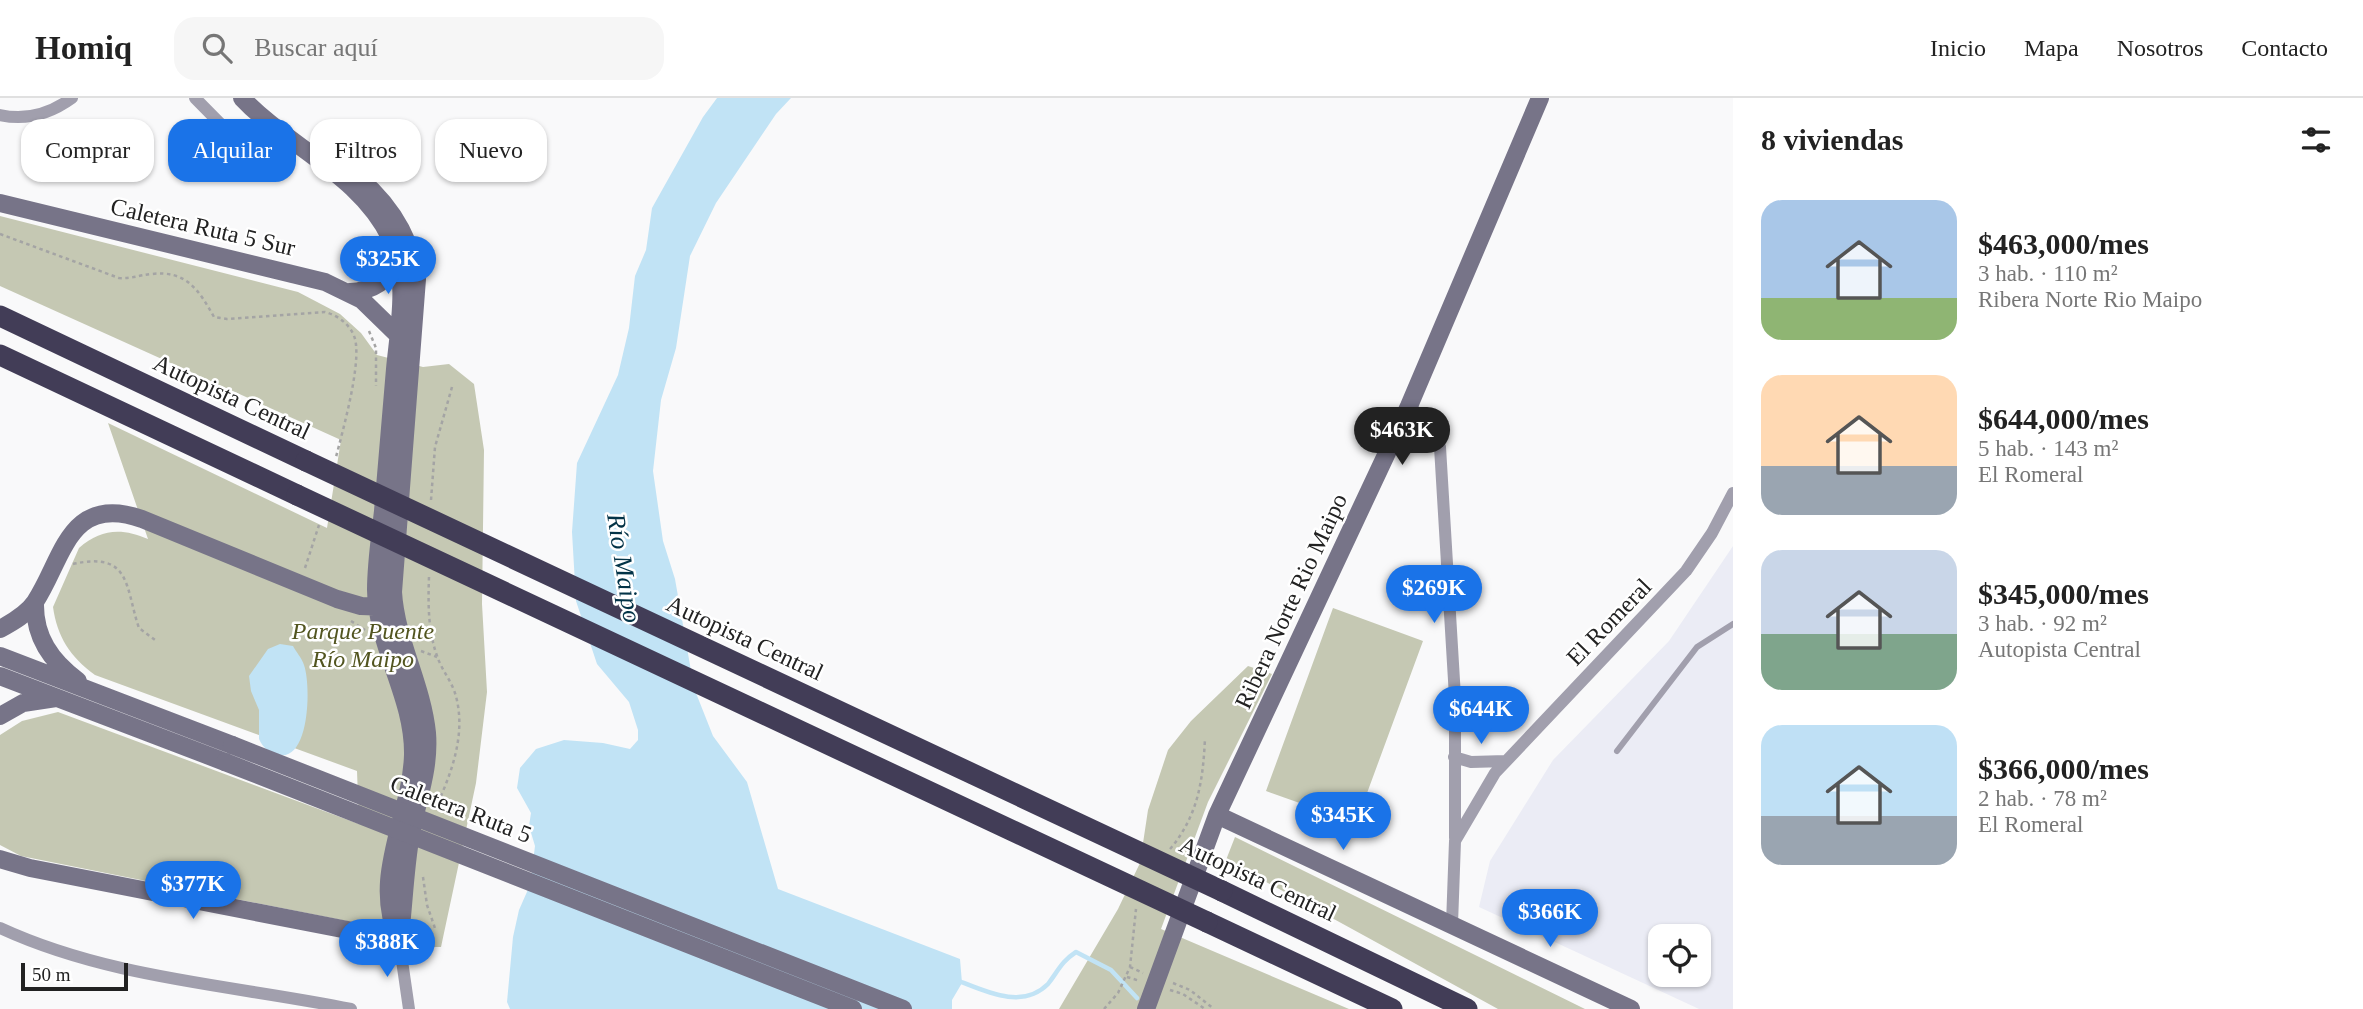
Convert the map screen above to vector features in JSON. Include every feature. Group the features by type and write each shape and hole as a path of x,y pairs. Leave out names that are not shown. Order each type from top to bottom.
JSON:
{"highway":[{"name":"Autopista Central","path":"0,316 1222,891 1466,1009"},
{"path":"0,355 1392,1009"}],"main road":[{"path":"242,98 268,119"},
{"name":"Ribera Norte Rio Maipo","path":"1217,815 1409,406 1540,98"},
{"path":"296,142 369,207 387,231 398,258 401,298 377,572 412,732 409,791 389,875 389,914 399,940"},
{"path":"296,142 322,153 352,173 386,205 401,225 411,250 417,279 393,576 386,607"},
{"name":"Caletera Ruta 5 Sur","path":"0,203 313,278 349,292 374,310 412,352"},
{"path":"349,292 366,290 380,283 391,272 398,258"},
{"path":"0,629 19,617 35,602 53,563 66,541 79,527 97,517 125,515 349,603 386,607"},
{"path":"35,602 36,622 42,643 60,666 93,691"},
{"name":"Caletera Ruta 5","path":"0,656 93,691 229,753 853,1009"},
{"name":"Caletera Ruta 5","path":"0,676 229,753 903,1009"},
{"path":"0,716 23,703 61,698"},
{"path":"1146,1009 1217,815 1631,1009"},
{"path":"0,859 222,908 399,940"}],"street":[{"path":"0,115 35,116 52,111 72,98"},
{"path":"195,98 216,119"},
{"path":"1409,406 1430,425 1440,447 1455,697 1455,841"},
{"name":"El Romeral","path":"1452,923 1455,841 1495,773 1686,571 1712,533 1733,493"},
{"path":"1454,757 1471,762 1506,761"},
{"path":"0,928 62,952 141,972 351,1009"},
{"path":"399,940 409,1009"}],"lane":[{"path":"1617,751 1697,647 1733,624"}],"path":[{"path":"0,234 119,278 134,279 152,274 186,278 198,288 215,317 227,319 325,312 336,315 351,328 356,345 347,414 335,464"},
{"path":"430,506 435,447 452,387"},
{"path":"298,584 322,514"},
{"path":"53,563 63,566 87,561 106,562 122,571 129,584 139,628 155,640"},
{"path":"429,574 428,604 432,640 454,690 458,723 453,768 432,818"},
{"path":"423,869 427,905 436,931"},
{"path":"1130,967 1157,980 1190,990 1214,1009"},
{"path":"1104,1009 1126,978"}],"shaded area":[{"path":"1733,546 1733,1009 1699,1009 1652,987 1711,987 1711,924 1648,924 1648,985 1479,907 1490,861 1553,760 1669,641"}],"green space":[{"name":"Parque Puente Río Maipo","path":"0,216 298,292 340,314 361,333 377,355 423,367 449,364 474,384 484,450 482,604 487,692 476,783 441,947 418,947 407,933 21,856 0,845 0,735 22,721 58,712 359,824 357,771 95,675 78,661 61,637 53,607 79,548 87,541 112,532 130,533 148,539 108,423 327,528 341,440 0,286"},
{"path":"1333,608 1423,641 1356,823 1266,791"},
{"path":"1248,666 1272,674 1208,802 1161,929 1349,1009 1059,1009 1118,909 1140,863 1148,810 1168,750 1191,721"},
{"path":"1235,837 1585,1009 1498,1009 1226,860"}],"water":[{"name":"Río Maipo","path":"717,98 791,98 776,114 716,203 690,256 676,348 661,400 653,471 663,541 675,579 694,688 713,736 747,782 778,889 960,959 962,983 952,1000 952,1009 510,1009 507,1002 513,937 519,910 530,885 535,846 529,826 531,813 517,788 520,768 536,749 564,740 603,743 630,749 638,740 638,730 629,702 597,664 576,601 572,532 577,463 618,375 629,328 635,276 646,250 652,208 703,117"},
{"path":"280,644 293,646 304,665 307,703 303,733 297,745 290,753 280,755 267,750 259,739 259,710 251,691 249,676 268,649"}],"waterway":[{"path":"959,981 994,994 1028,996 1048,984 1076,952 1111,970 1137,998"}]}
